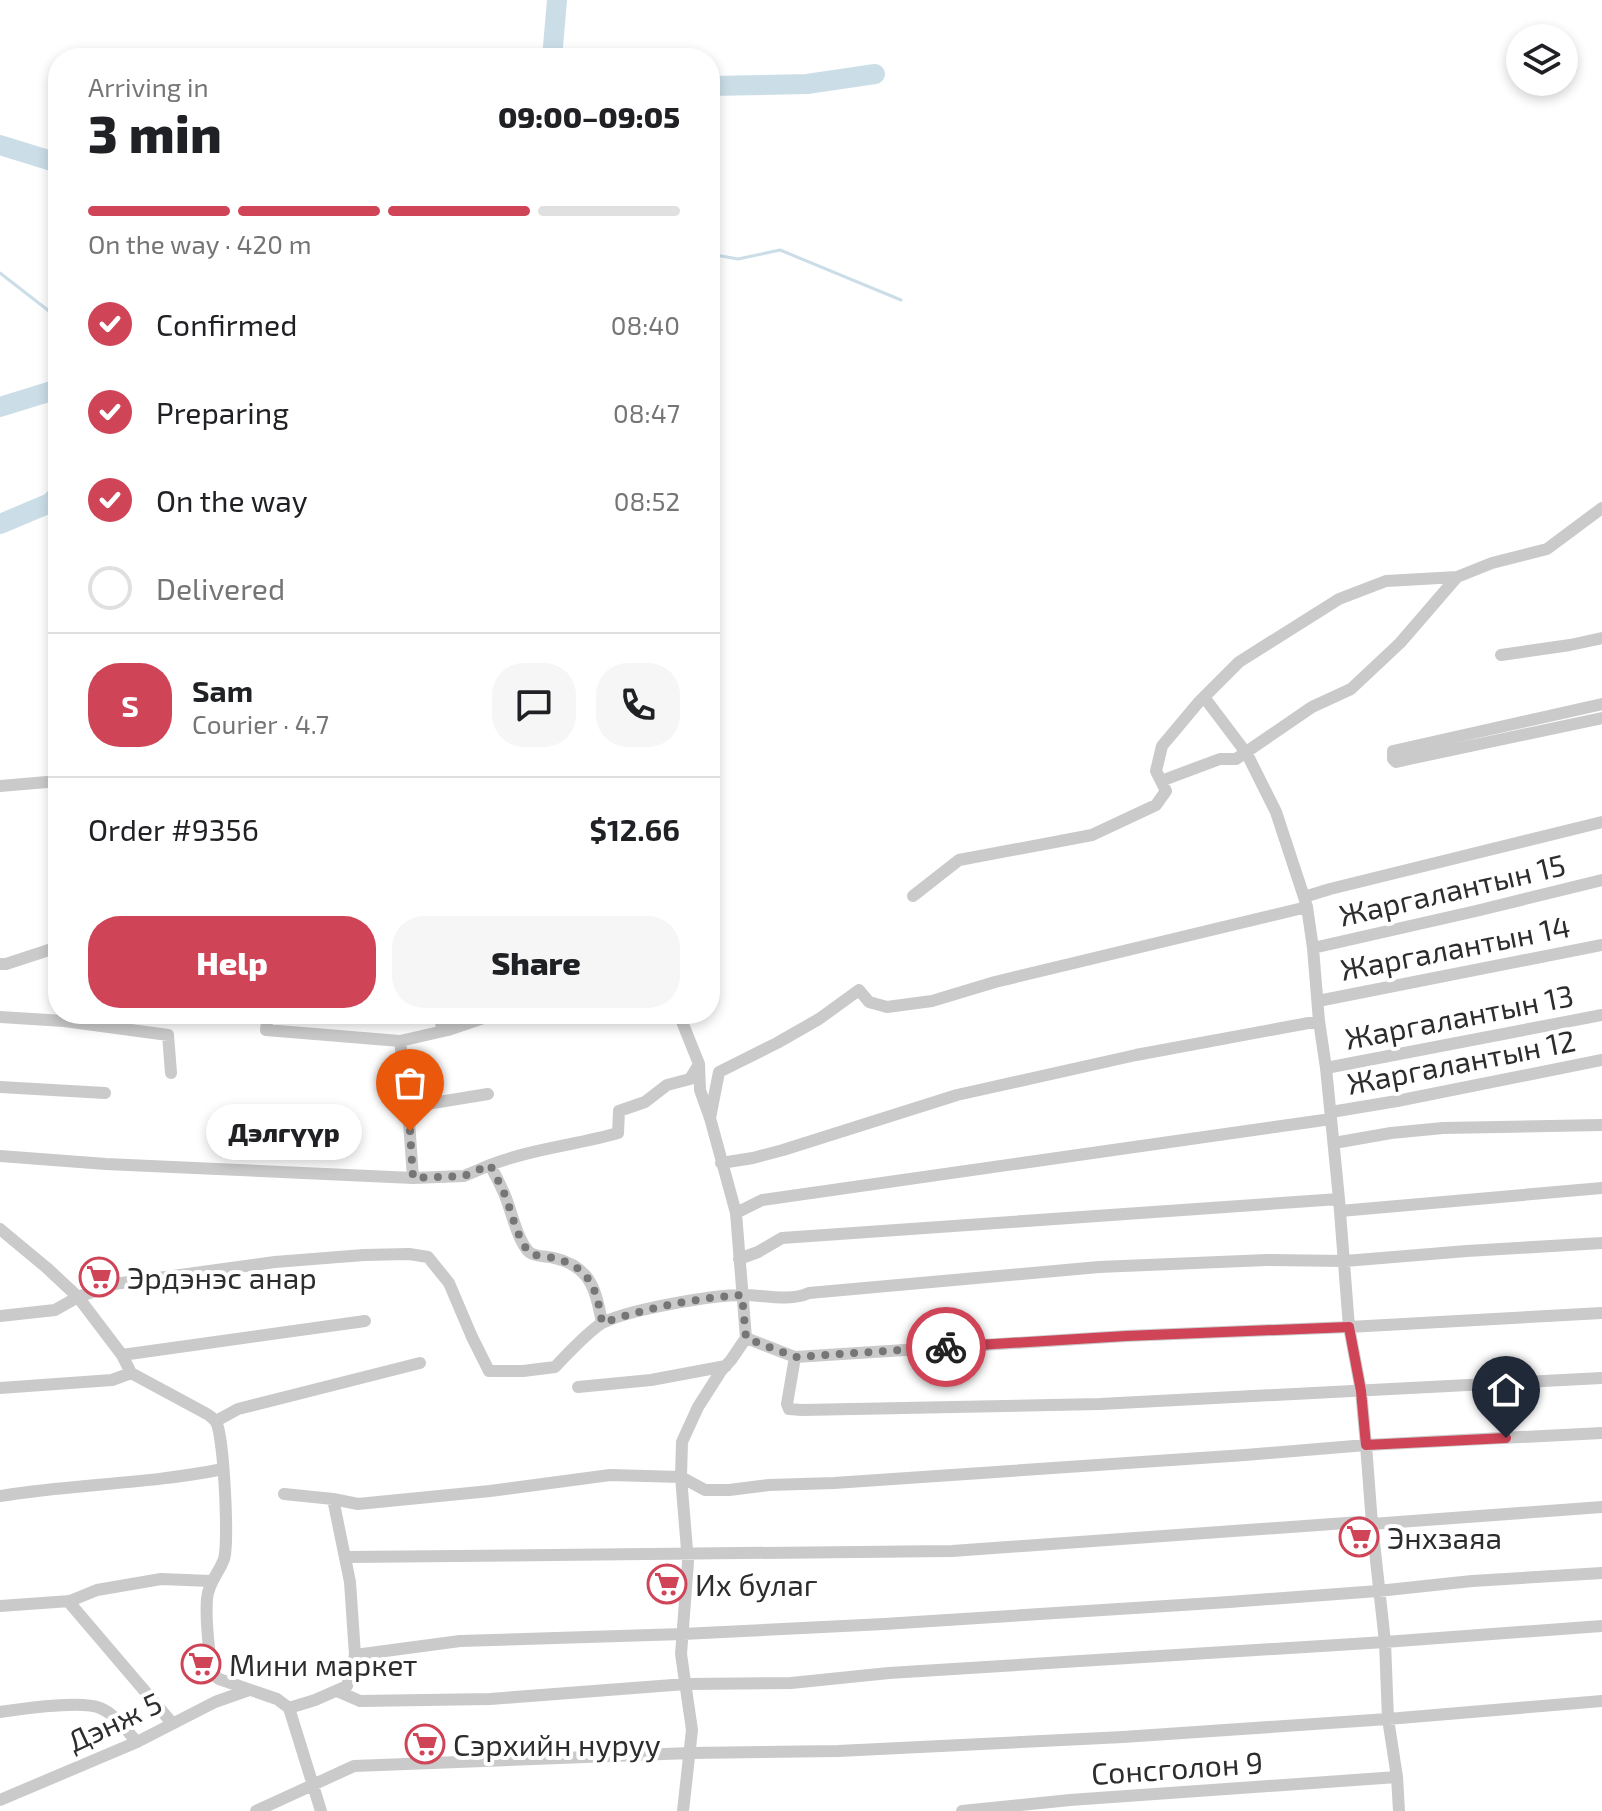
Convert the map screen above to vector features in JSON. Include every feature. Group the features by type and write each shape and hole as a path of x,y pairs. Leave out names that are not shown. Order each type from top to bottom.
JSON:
{"street":[{"path":"913,896 959,860 1092,835 1156,805 1166,791 1156,771 1162,746 1204,697 1239,662 1339,599 1386,581 1457,577 1492,563 1547,549 1602,508"},
{"path":"1161,781 1220,759 1236,759 1312,707 1351,689 1400,643 1457,577"},
{"path":"1501,655 1602,638"},
{"path":"1204,697 1246,752 1276,812 1305,902 1313,948 1334,1143 1349,1327 1361,1391 1385,1642 1388,1719 1399,1811"},
{"path":"1602,704 1393,751 1393,759 1396,762 1602,718"},
{"path":"0,786 47,782"},
{"path":"710,1118 719,1072 819,1019 859,990 869,1002 887,1007 932,1001 1602,822"},
{"name":"Жаргалантын 15","path":"1313,948 1602,880"},
{"name":"Жаргалантын 14","path":"1318,1001 1602,945"},
{"path":"0,964 48,950"},
{"name":"Жаргалантын 13","path":"1326,1068 1602,1015"},
{"path":"0,1017 48,1020"},
{"path":"721,1163 753,1158 957,1095 1136,1055 1319,1021"},
{"path":"86,1024 168,1035 171,1073"},
{"path":"267,1024 266,1030 400,1041 466,1024"},
{"path":"441,1024 442,1030"},
{"path":"683,1024 699,1064 700,1090 736,1213 746,1338 698,1407 682,1442 681,1477 688,1553 681,1654 692,1730 683,1811"},
{"path":"400,1041 413,1178"},
{"name":"Жаргалантын 12","path":"736,1213 762,1200 1331,1116 1602,1060"},
{"path":"0,1156 413,1178 464,1176 549,1148 618,1133 619,1111 645,1102 667,1085 690,1079 699,1064"},
{"path":"0,1087 105,1093"},
{"path":"408,1107 488,1094"},
{"path":"1334,1143 1443,1128 1602,1125"},
{"path":"490,1165 529,1252 555,1258 586,1273 599,1304 602,1323"},
{"path":"739,1259 782,1238 1602,1188"},
{"path":"0,1229 78,1297 122,1355 131,1373 216,1421 223,1469 226,1542 224,1559 211,1581 207,1597 211,1668 219,1679 277,1699 289,1708 321,1811"},
{"path":"0,1316 55,1310 78,1297 114,1284 275,1262 409,1254 428,1257 449,1283 489,1371 523,1371 555,1367 602,1323 709,1297 799,1298 809,1293 1099,1267 1267,1260 1345,1261 1602,1243"},
{"path":"0,1246 18,1245"},
{"path":"746,1338 795,1357 1126,1336 1602,1313"},
{"path":"122,1355 365,1321"},
{"path":"795,1357 787,1404 789,1409 802,1410 1100,1404 1602,1378"},
{"path":"216,1421 238,1409 420,1363"},
{"path":"578,1387 651,1380 726,1366"},
{"path":"0,1388 112,1380 131,1373"},
{"path":"284,1494 358,1504 610,1475 681,1477 705,1490 729,1490 1366,1445 1602,1433"},
{"path":"0,1496 192,1476 223,1469"},
{"path":"289,1708 347,1686 355,1655 350,1582 333,1499"},
{"path":"346,1557 952,1551 1602,1507"},
{"path":"355,1655 460,1641 884,1624 1602,1573"},
{"path":"0,1606 68,1601 97,1590 161,1579 211,1581"},
{"path":"68,1601 172,1723"},
{"path":"337,1691 360,1701 461,1699 686,1684 791,1683 889,1673 1602,1626"},
{"name":"Дэнж 5","path":"0,1800 137,1742 215,1702 249,1690"},
{"path":"256,1811 354,1766 854,1750 1123,1737 1602,1701"},
{"path":"0,1712 34,1707 101,1708 137,1742"},
{"name":"Сонсголон 9","path":"962,1811 1070,1800 1397,1777"}],"waterway":[{"path":"553,48 557,0"},
{"path":"720,86 807,84 875,74"},
{"path":"0,145 48,160"},
{"path":"720,256 738,259 780,250 901,300"},
{"path":"0,273 48,310"},
{"path":"0,407 48,392"},
{"path":"0,524 48,504"}],"way so far":[{"path":"410,1131 413,1178 464,1176 490,1165 529,1252 555,1258 586,1273 599,1304 602,1323 709,1297 742,1295 746,1338 795,1357 946,1347"}],"place":[{"name":"Дэлгүүр","path":"410,1131"},
{"name":"Эрдэнэс анар","path":"99,1277"},
{"name":"Энхзаяа","path":"1359,1537"},
{"name":"Их булаг","path":"667,1584"},
{"name":"Мини маркет","path":"201,1664"},
{"name":"Сэрхийн нуруу","path":"425,1744"}],"route":[{"path":"946,1347 1349,1327 1361,1391 1366,1445 1506,1438"}]}
